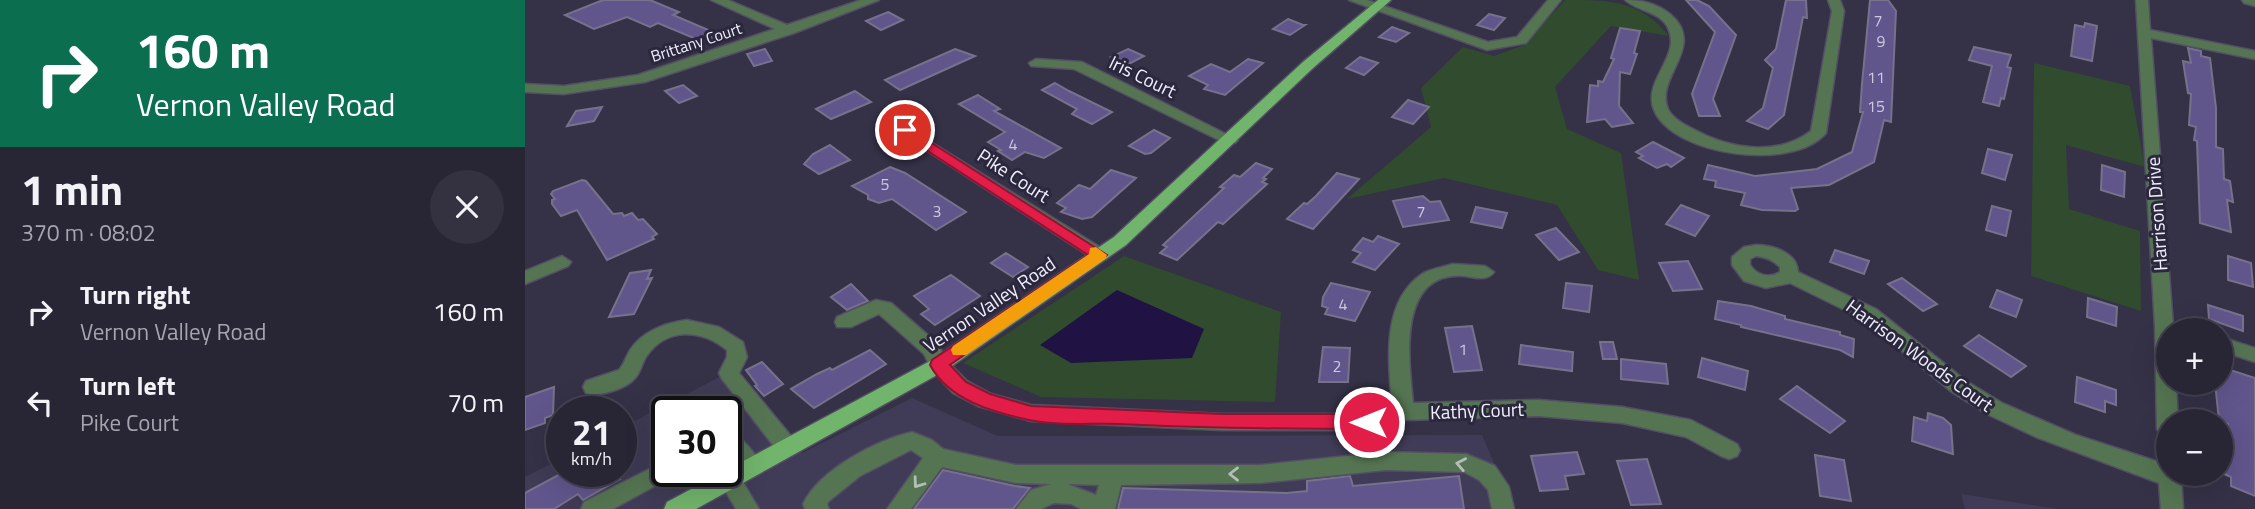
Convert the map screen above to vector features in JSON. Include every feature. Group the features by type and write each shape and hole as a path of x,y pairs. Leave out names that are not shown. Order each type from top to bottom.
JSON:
{"main road":[{"name":"Vernon Valley Road","path":"742,472 939,365 1100,255 1147,218 1308,65 1380,4"},
{"name":"Vernon Valley Road","path":"675,509 715,487"}],"street":[{"path":"717,0 789,30"},
{"name":"Brittany Court","path":"525,88 564,90 640,79 873,0"},
{"path":"1355,0 1380,4 1487,46 1521,40 1555,0"},
{"path":"1631,0 1659,12 1671,22 1677,33 1676,47 1659,92 1660,109 1673,123 1692,136 1741,151 1767,152 1810,142 1818,133 1838,11 1834,0"},
{"name":"Harrison Drive","path":"2142,0 2171,318"},
{"path":"2248,0 2255,2"},
{"path":"2143,32 2255,55"},
{"name":"Iris Court","path":"1036,62 1077,65 1230,140"},
{"name":"Pike Court","path":"905,130 1100,255"},
{"path":"525,278 562,262"},
{"path":"1403,412 1398,337 1411,295 1426,278 1454,270 1485,272"},
{"name":"Harrison Woods Court","path":"1789,275 1855,304 1969,394 2000,412 2039,429 2156,471"},
{"name":"Kathy Court","path":"844,322 876,307 884,308 931,349 939,365 960,387 976,396 1031,413 1222,422 1369,422 1403,412 1539,408 1622,415 1691,429 1729,450"},
{"path":"593,387 626,374 639,351 664,333 692,325 709,328 737,347 737,357 729,373 732,379 787,447"},
{"path":"2233,348 2255,355"},
{"path":"818,509 814,504 821,491 832,483 899,444 912,441 924,446 937,457 1016,474 1260,474 1327,465 1435,460 1466,463 1487,474 1498,487 1503,509"},
{"path":"742,456 752,467"},
{"path":"898,509 937,457"},
{"path":"1104,509 1112,476"},
{"path":"592,509 651,478"},
{"path":"2171,486 2172,509"},
{"path":"734,487 748,509"},
{"path":"1027,509 1033,501 1061,491 1087,499 1092,509"}],"shaded area":[{"path":"1117,290 1204,329 1192,358 1071,363 1040,345"},
{"path":"727,373 802,453 912,398 998,436 1482,435 1514,509 525,509 525,477 546,466 546,487 637,487 637,420 651,412 651,487 742,487 742,396 683,396"},
{"path":"1961,494 2058,509 1965,509"}],"green space":[{"path":"1565,0 1623,4 1647,15 1669,36 1611,26 1555,87 1567,129 1621,153 1639,280 1598,270 1557,205 1444,178 1347,199 1431,127 1421,88 1463,47 1494,56 1524,45"},
{"path":"2034,63 2130,86 2145,167 2066,145 2069,209 2140,231 2141,311 2031,276"},
{"path":"1124,256 1281,312 1275,402 1041,397 963,363"}],"building":[{"path":"603,0 650,0 679,12 673,15 720,35 703,42 658,23 650,27 627,17 594,29 565,15"},
{"path":"1686,0 1697,0 1709,6 1736,35 1713,99 1720,116 1699,116 1692,94 1715,32"},
{"path":"1786,0 1806,0 1807,18 1803,17 1784,115 1768,129 1747,121 1763,108 1773,68 1765,60 1776,49"},
{"path":"1870,0 1888,0 1896,11 1891,122 1884,120 1874,162 1829,185 1791,188 1798,209 1795,211 1762,210 1741,205 1745,193 1715,187 1716,181 1704,179 1708,165 1755,176 1817,169 1852,152 1863,112 1860,112"},
{"path":"888,12 903,20 881,30 866,21"},
{"path":"1489,14 1505,18 1494,30 1477,25"},
{"path":"1288,19 1305,25 1290,35 1273,29"},
{"path":"2085,23 2097,26 2092,61 2071,56 2075,25 2084,27"},
{"path":"1392,27 1409,33 1396,42 1379,37"},
{"path":"1620,28 1640,31 1634,53 1637,54 1630,74 1620,72 1619,106 1633,123 1612,127 1605,119 1587,122 1590,85 1598,86 1598,81 1603,82 1614,59 1611,58"},
{"path":"1974,47 2011,55 2004,99 2001,98 1999,106 1983,102 1992,66 1969,60"},
{"path":"2188,48 2201,51 2201,56 2210,58 2216,108 2216,147 2223,149 2224,179 2230,181 2233,202 2227,200 2231,232 2200,223 2197,141 2194,140 2196,127 2189,125 2191,94 2188,93 2183,61 2191,63"},
{"path":"765,49 772,61 754,66 747,54"},
{"path":"955,49 975,56 900,90 885,80"},
{"path":"1128,49 1144,56 1127,65 1111,57"},
{"path":"1360,57 1378,63 1364,75 1346,68"},
{"path":"1248,59 1263,63 1225,95 1204,89 1208,85 1189,76 1211,64 1230,72"},
{"path":"1055,83 1112,112 1092,124 1072,114 1077,109 1042,90"},
{"path":"683,85 697,96 679,103 665,91"},
{"path":"855,91 871,102 831,119 816,109"},
{"path":"978,95 1000,109 994,111 1061,148 1044,158 1025,152 1012,160 988,142 1005,132 959,104"},
{"path":"1408,100 1429,107 1413,124 1392,117"},
{"path":"602,107 594,121 567,126 576,111"},
{"path":"1154,130 1170,138 1151,153 1145,154 1129,146"},
{"path":"1653,142 1684,158 1671,167 1667,164 1657,168 1639,158 1643,156 1636,152"},
{"path":"830,145 850,160 819,174 804,164 813,154"},
{"path":"1988,149 2012,155 2005,180 1982,173"},
{"path":"1256,163 1272,169 1263,178 1266,179 1262,182 1267,184 1223,224 1218,222 1177,260 1160,253 1167,247 1163,245 1224,188 1220,187 1234,175 1240,177"},
{"path":"2102,165 2125,172 2124,197 2101,190"},
{"path":"890,167 905,173 966,212 936,230 892,199 879,203 868,199 868,195 852,186"},
{"path":"1111,170 1136,178 1092,217 1082,219 1061,212 1066,208 1057,203 1079,185 1090,189"},
{"path":"1337,173 1359,179 1313,229 1287,219 1316,196"},
{"path":"582,180 586,181 613,214 622,213 624,216 632,213 638,220 643,219 657,234 652,237 654,239 607,260 577,210 561,216 552,204 555,199 551,194 553,191"},
{"path":"1423,196 1430,202 1440,201 1449,220 1403,227 1393,201"},
{"path":"1681,205 1709,216 1695,236 1666,224"},
{"path":"1992,206 2011,211 2006,236 1986,230"},
{"path":"1476,207 1507,213 1502,228 1471,222"},
{"path":"1556,228 1579,252 1559,260 1536,235"},
{"path":"1378,236 1399,244 1375,270 1353,262 1361,253 1353,250 1363,238 1373,242"},
{"path":"1835,250 1869,261 1864,274 1830,262"},
{"path":"1006,253 1028,267 1013,277 991,263"},
{"path":"2228,256 2251,263 2253,287 2228,280"},
{"path":"1688,261 1702,289 1673,291 1659,263"},
{"path":"651,270 647,279 652,278 634,314 609,317 630,273"},
{"path":"951,275 980,296 935,325 921,314 929,309 914,296"},
{"path":"1902,278 1937,304 1923,311 1888,284"},
{"path":"1331,283 1370,292 1355,321 1325,314 1328,308 1322,306 1323,297"},
{"path":"1566,283 1592,286 1589,312 1563,308"},
{"path":"851,284 868,301 847,310 831,297"},
{"path":"1997,290 2022,300 2016,317 1990,307"},
{"path":"2088,298 2117,307 2116,326 2087,317"},
{"path":"1718,301 1751,306 1785,316 1785,319 1840,332 1840,335 1854,339 1853,357 1840,350 1715,319"},
{"path":"2208,305 2243,316 2243,331 2233,327 2233,318 2209,318"},
{"path":"1472,326 1482,370 1454,372 1445,328"},
{"path":"1979,335 2026,366 2011,377 1964,346"},
{"path":"1600,342 1613,342 1617,359 1603,359"},
{"path":"1521,345 1573,352 1572,371 1519,364"},
{"path":"1323,347 1350,348 1348,382 1319,382"},
{"path":"870,350 886,364 814,408 791,389 817,374 830,368 832,370"},
{"path":"1702,358 1748,371 1745,390 1698,377"},
{"path":"1621,359 1666,364 1668,384 1621,379"},
{"path":"762,362 783,384 764,396 746,370"},
{"path":"2233,371 2255,378 2255,496 2231,486 2233,409 2218,409 2216,395 2233,395"},
{"path":"2077,377 2116,390 2116,405 2105,401 2105,412 2075,402"},
{"path":"1797,386 1845,421 1830,433 1780,399"},
{"path":"554,387 554,396 546,396 545,423 525,430 525,397"},
{"path":"1928,413 1943,418 1951,425 1953,454 1912,441 1914,417 1927,421"},
{"path":"1577,452 1584,474 1565,476 1568,489 1540,491 1531,456"},
{"path":"1815,455 1844,460 1851,501 1820,496"},
{"path":"1647,459 1661,504 1631,505 1617,461"},
{"path":"943,470 1030,488 1013,509 914,509"},
{"path":"1350,476 1353,486 1459,476 1464,509 1118,509 1123,488 1287,493 1307,491 1307,481"},
{"path":"546,482 546,487 606,487 583,500 578,494 554,509 525,509 525,493"}],"slow traffic":[{"path":"960,350 1100,255 1096,252"}],"route":[{"path":"905,130 1100,255 939,365 960,387 985,400 1031,413 1222,422 1369,422"}]}
